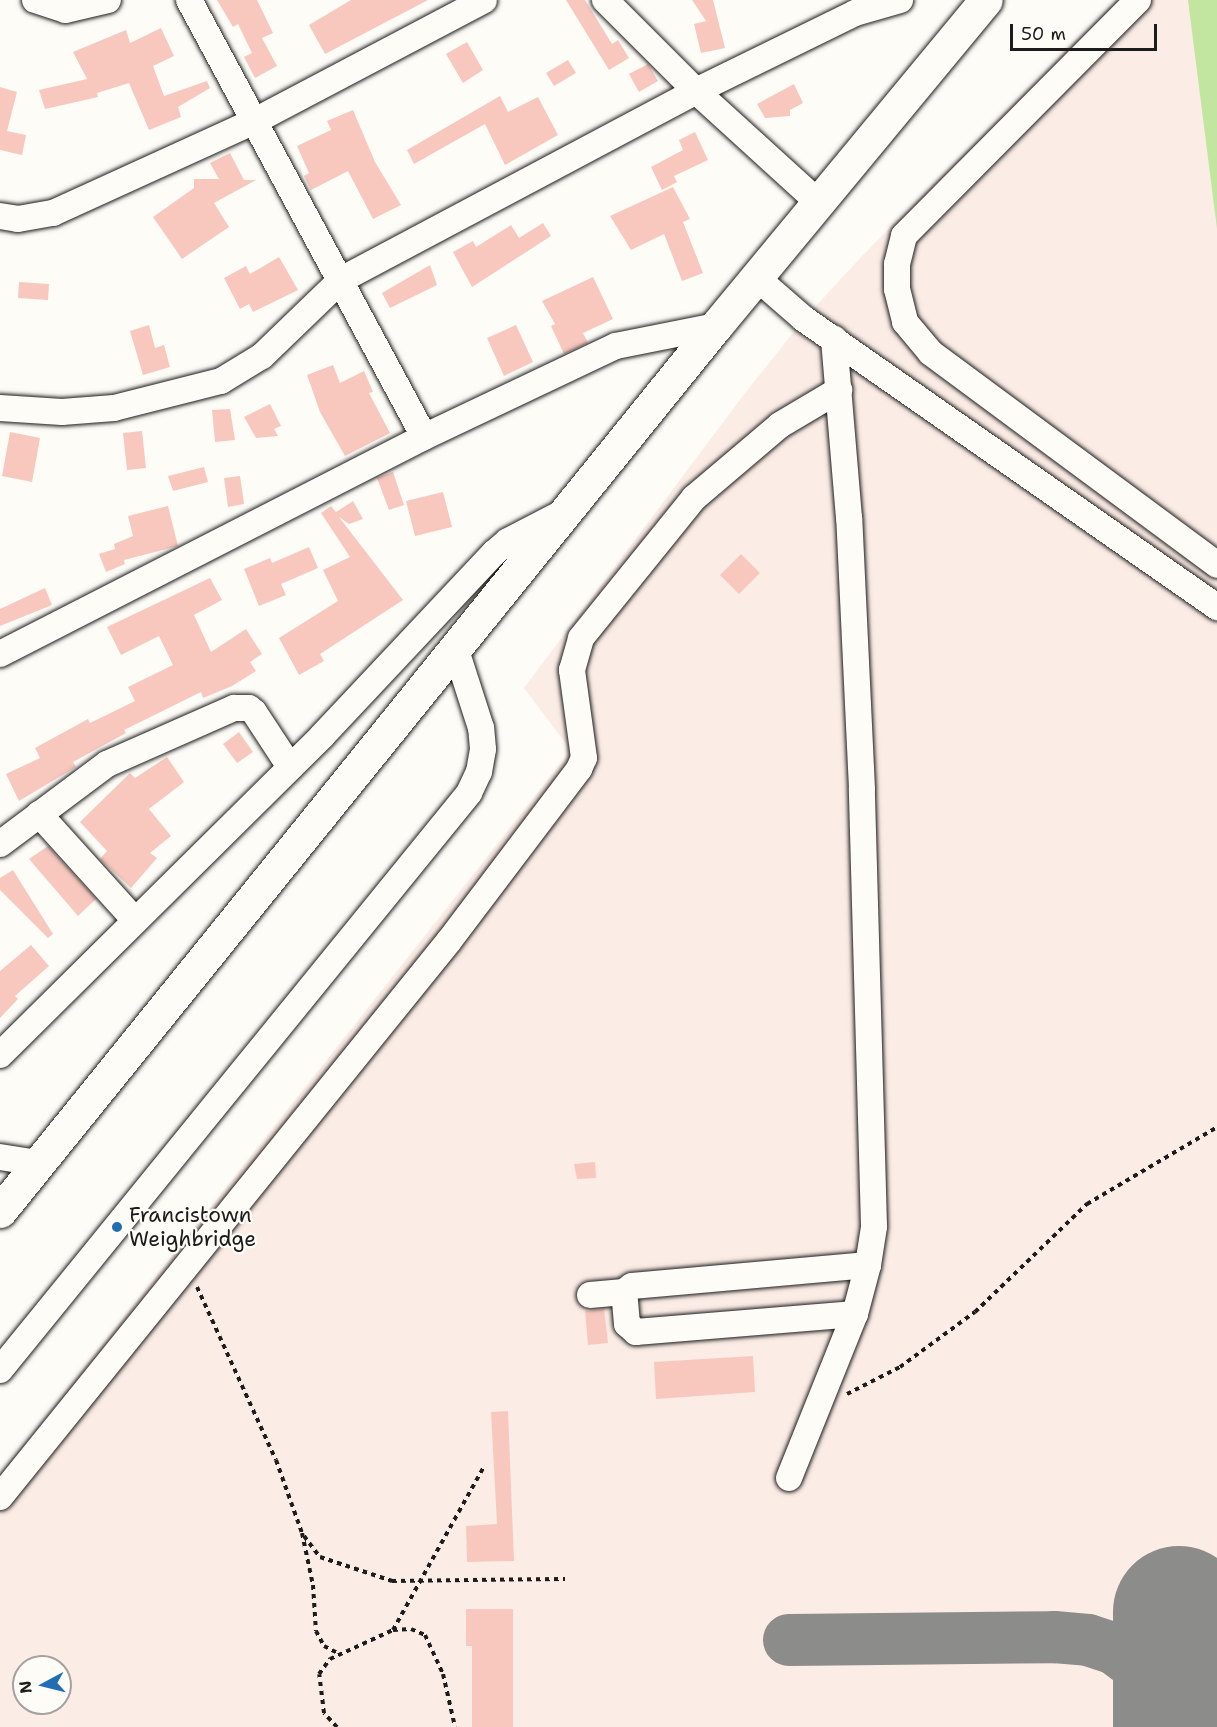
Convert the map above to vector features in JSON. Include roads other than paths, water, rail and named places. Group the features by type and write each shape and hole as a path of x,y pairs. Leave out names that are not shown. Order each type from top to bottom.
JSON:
{"highway":[{"path":"0,1211 571,509 716,326 820,204 986,0"}],"street":[{"path":"35,0 65,10 108,0"},
{"path":"189,0 424,437"},
{"path":"0,216 18,219 52,213 253,122 484,0"},
{"path":"605,0 696,90 820,204"},
{"path":"0,408 63,412 114,408 221,381 262,356 341,279 696,90 855,13 900,0"},
{"path":"1138,0 904,236 897,264 897,289 905,322 931,353 1217,565"},
{"path":"757,278 804,319 1217,607"},
{"path":"0,654 424,437 616,346 716,326"},
{"path":"789,1478 855,1314 868,1265 874,1209 862,789 839,390 834,339"},
{"path":"0,1497 449,941 579,769 584,758 572,670 581,638 694,498 780,425 839,390"},
{"path":"0,1055 134,919 290,767 494,553 516,536 571,509"},
{"path":"0,1370 469,793 479,772 483,749 481,728 456,650"},
{"path":"0,844 120,757 234,708 249,708 254,712 290,767"},
{"path":"39,814 134,919"},
{"path":"0,1157 37,1163"},
{"path":"590,1295 624,1292 632,1286 868,1265"},
{"path":"624,1292 627,1324 636,1332 855,1314"}],"place":[{"name":"Francistown Weighbridge","path":"117,1227"}]}
